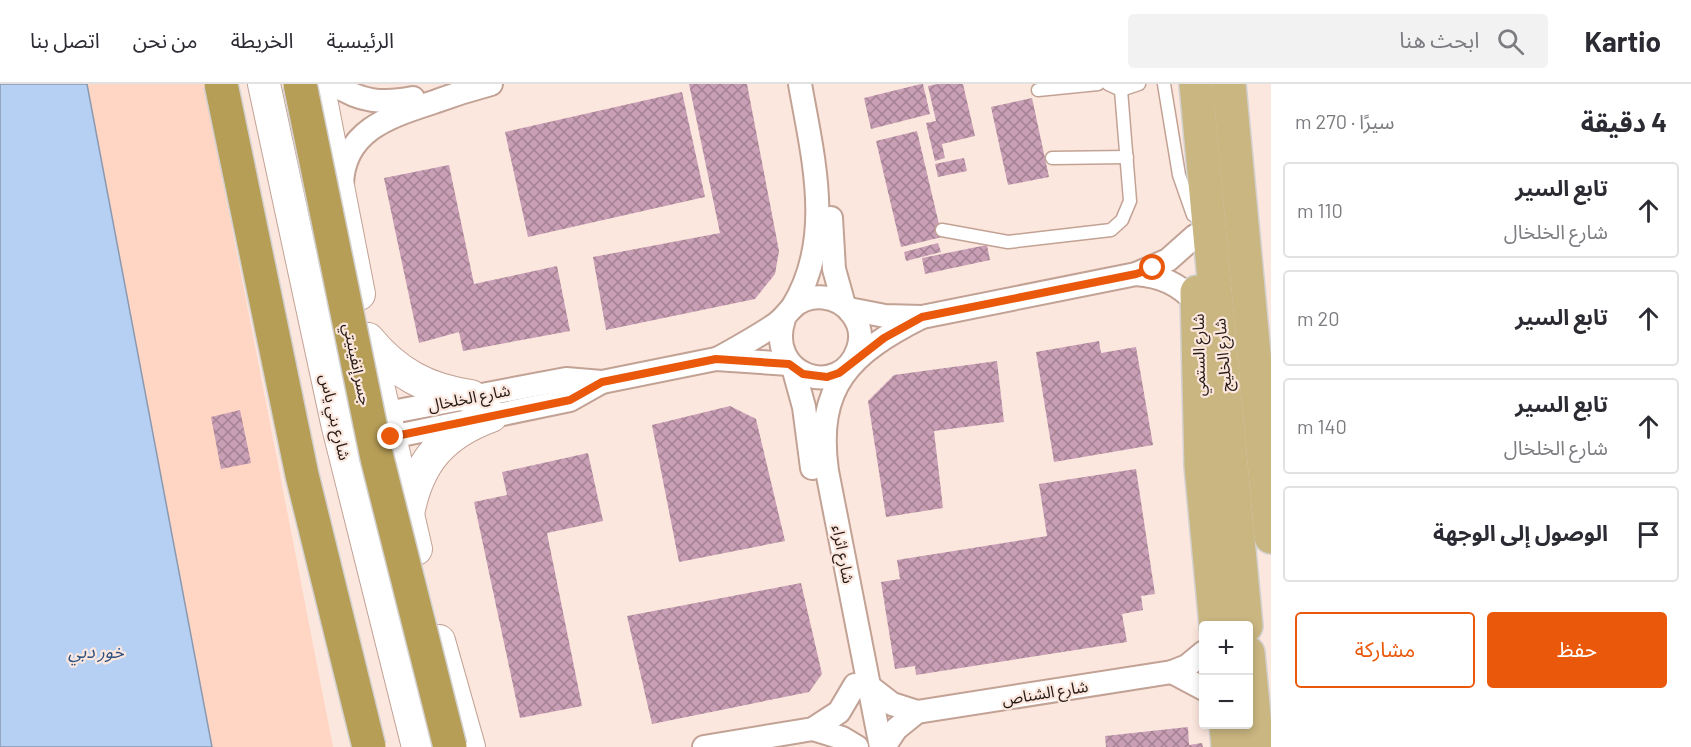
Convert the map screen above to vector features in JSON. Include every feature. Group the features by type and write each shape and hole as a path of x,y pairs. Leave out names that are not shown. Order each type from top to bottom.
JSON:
{"highway":[{"path":"221,84 302,475 369,747"},
{"name":"جسر إنفينيتي","path":"300,84 377,458 465,744"}],"main road":[{"name":"شارع بني ياس","path":"264,84 340,435 418,747"},
{"path":"318,84 368,339 408,514 465,744"},
{"name":"شارع الستمي","path":"1180,84 1194,225 1201,466 1216,621"},
{"name":"شارع الخليج","path":"1196,84 1246,621"},
{"name":"شارع الخليج","path":"1229,84 1271,537"},
{"path":"1248,298 1257,271 1271,258"},
{"path":"368,339 383,358 423,385 481,406 440,445 418,477 408,514"},
{"path":"1250,675 1257,747"},
{"path":"1226,729 1228,747"}],"street":[{"path":"229,84 363,747"},
{"path":"334,84 351,95 382,103 484,86"},
{"path":"800,84 816,184 817,233 810,272 788,313 780,342 791,365 815,377 839,373 884,338 922,317"},
{"path":"813,84 829,174 834,269 847,307 860,331 860,343 849,365"},
{"path":"341,198 342,179 347,160 357,142 370,128 386,118 484,86"},
{"path":"788,313 801,301 823,297 847,307 885,316 922,317 1136,274 1168,260 1194,225"},
{"path":"1136,274 1170,281 1197,302"},
{"name":"شارع الخلخال","path":"716,359 788,313"},
{"name":"شارع الخلخال","path":"340,435 481,406 566,379 602,382 716,359 791,365"},
{"name":"شارع اثراء","path":"791,365 804,407 820,513 862,686 882,747"},
{"name":"شارع اثراء","path":"849,365 829,405 824,449 862,686 866,747"},
{"name":"شارع الشناص","path":"862,686 892,704 917,712 1172,672 1187,666 1199,656"},
{"path":"1172,672 1199,687"},
{"path":"704,747 813,729 839,712 862,686"},
{"path":"882,747 896,729 917,712"},
{"path":"813,729 842,738 857,747"}],"lane":[{"path":"1038,90 1098,84"},
{"path":"1108,84 1120,87 1139,84"},
{"path":"1164,84 1179,175 1194,225"},
{"path":"942,230 1008,242 1111,230 1122,220 1130,201 1120,87"},
{"path":"1052,158 1127,157"}],"shaded area":[{"path":"87,84 204,84 333,747 212,747"}],"water":[{"name":"خور دبي","path":"0,84 87,84 212,747 0,747"}],"building":[{"path":"689,84 747,84 779,251 775,274 755,299 606,330 593,257 720,233"},
{"path":"923,84 930,114 871,129 864,98"},
{"path":"963,84 975,136 942,144 945,158 935,161 926,123 936,121 928,86"},
{"path":"682,92 705,197 528,237 505,132"},
{"path":"1032,98 1049,177 1008,185 991,107"},
{"path":"917,131 942,237 901,247 876,141"},
{"path":"964,158 967,171 938,177 935,164"},
{"path":"449,165 474,284 557,266 570,331 463,351 459,332 419,343 384,178"},
{"path":"938,243 941,252 906,261 904,252"},
{"path":"987,245 990,260 925,274 922,258"},
{"path":"1099,341 1101,353 1136,347 1153,445 1054,462 1036,352"},
{"path":"997,361 1004,422 934,431 943,508 886,517 868,401 894,375"},
{"path":"730,406 756,419 785,541 679,562 652,425"},
{"path":"240,410 251,463 221,469 211,417"},
{"path":"588,453 603,521 547,533 582,706 520,718 474,502 507,495 502,472"},
{"path":"1136,469 1155,594 1141,596 1143,610 1122,614 1127,642 916,675 915,666 895,669 881,582 900,579 897,560 1047,536 1039,484"},
{"path":"801,583 822,674 809,692 652,724 627,616"},
{"path":"1188,727 1189,745 1202,743 1203,747 1106,747 1105,736"}],"route":[{"path":"391,437 570,400 602,382 716,359 789,364 803,374 827,377 839,373 884,338 922,317 1136,274 1153,268"}]}
